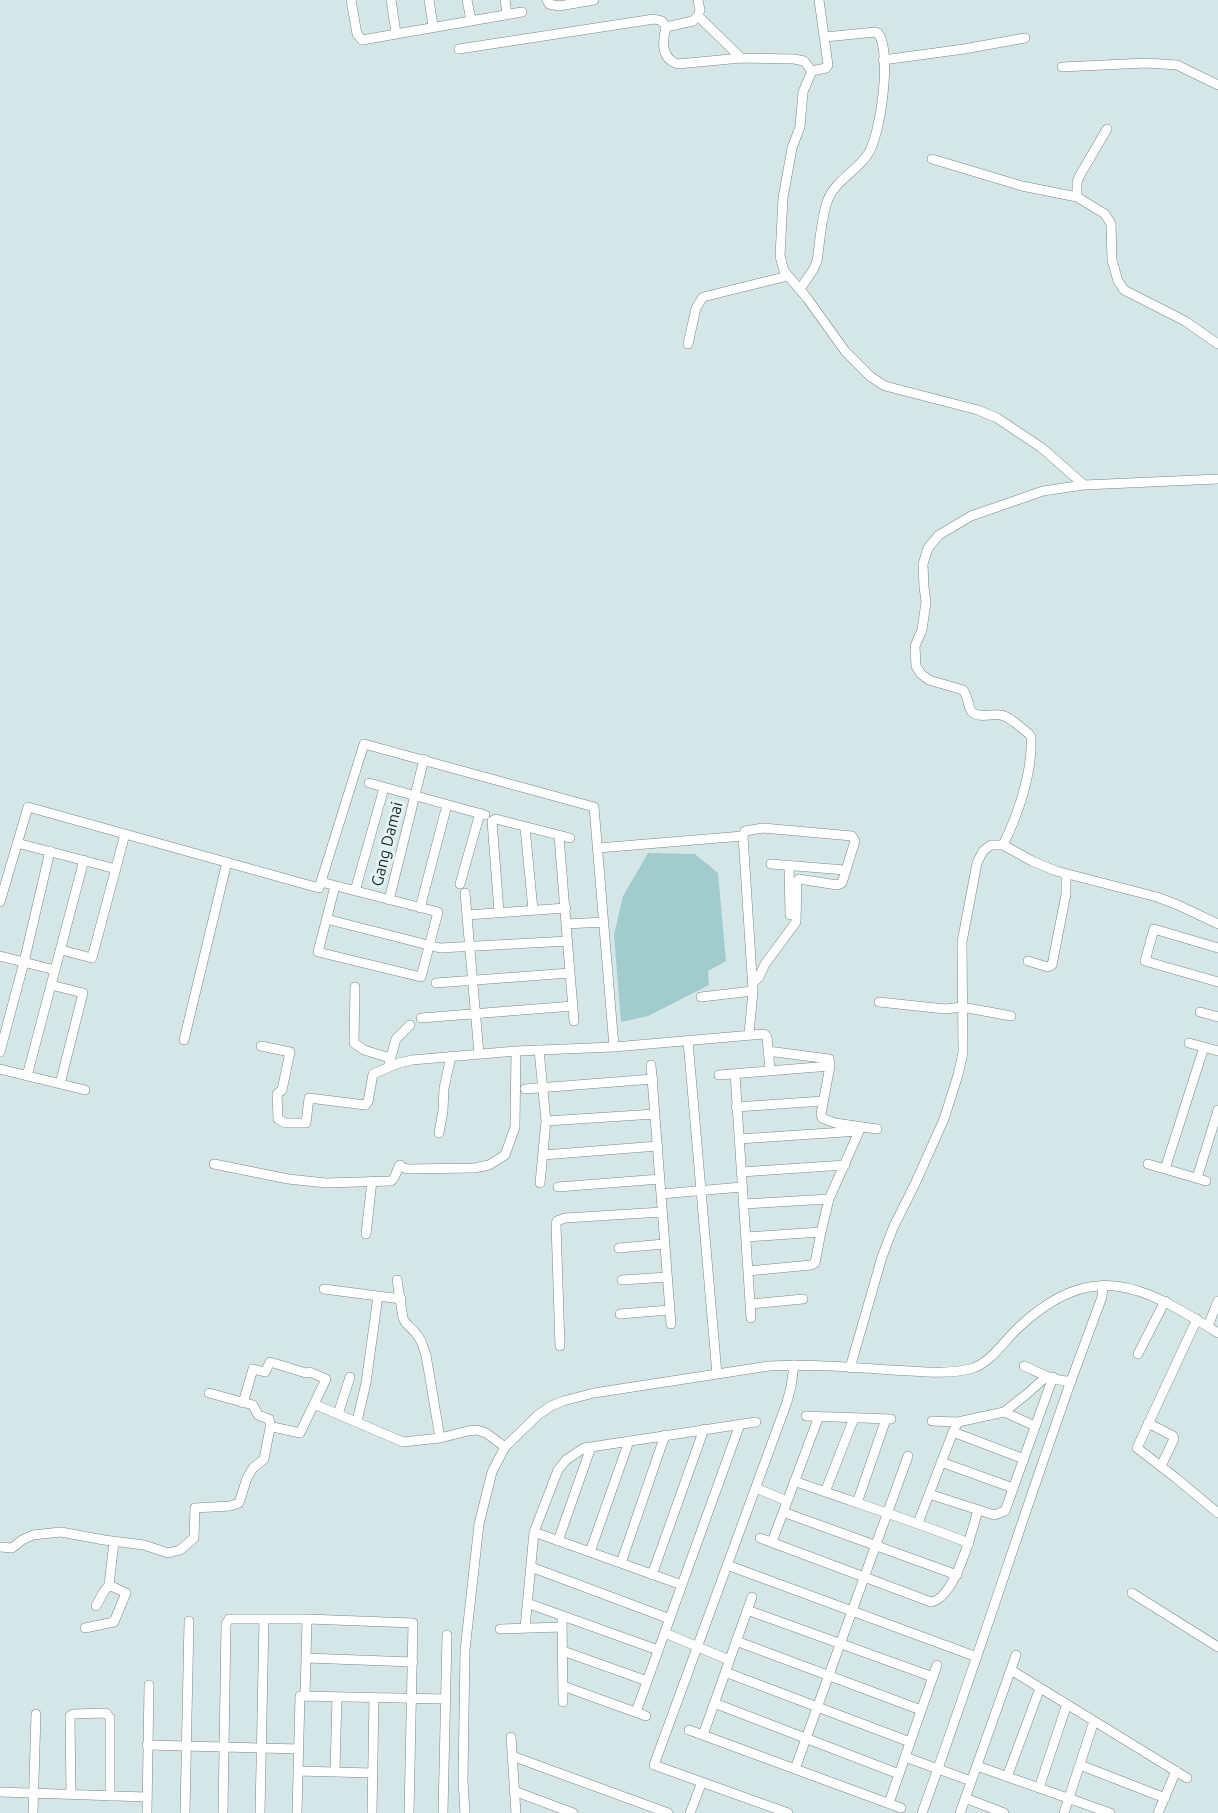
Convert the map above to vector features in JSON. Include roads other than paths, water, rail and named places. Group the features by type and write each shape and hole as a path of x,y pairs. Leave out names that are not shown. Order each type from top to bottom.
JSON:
{"street":[{"path":"351,0 358,37 362,40 522,12"},
{"path":"391,0 396,33"},
{"path":"429,0 433,26"},
{"path":"467,0 471,20"},
{"path":"505,0 507,14"},
{"path":"547,0 549,4 559,6 594,0"},
{"path":"666,27 693,21 700,10 698,0"},
{"path":"812,71 826,68 828,65 819,0"},
{"path":"698,16 741,58"},
{"path":"459,49 654,20 662,21 666,27 663,38 666,57 678,64 741,58 794,59 804,62 812,71"},
{"path":"800,290 817,261 827,202 835,186 861,163 873,146 884,92 882,39 878,33 825,37"},
{"path":"884,60 1025,38"},
{"path":"1062,67 1146,63 1177,65 1218,85"},
{"path":"812,71 803,92 800,127 792,148 783,198 780,256 784,271 845,351 871,377 885,386 978,410 997,418 1042,448 1084,485"},
{"path":"1077,198 1077,182 1080,175 1107,129"},
{"path":"932,159 1022,186 1077,198 1105,214 1111,224 1112,260 1118,281 1124,290 1185,321 1218,344"},
{"path":"688,344 696,308 703,297 788,276"},
{"path":"1003,845 1021,798 1028,771 1031,737 1009,718 1001,715 973,713 963,690 929,680 916,666 915,646 922,630 926,602 923,564 928,548 939,535 970,516 1043,491 1084,485 1218,479"},
{"path":"0,902 28,807 319,888 364,744 592,806 595,811 614,1047"},
{"name":"Gang Damai","path":"389,900 424,759"},
{"path":"369,783 482,814 460,884"},
{"path":"355,891 384,788"},
{"path":"420,908 447,804"},
{"path":"499,912 492,822 496,819 570,838"},
{"path":"525,828 533,910"},
{"path":"701,997 753,987 765,964 796,922 798,880 839,885 855,841 852,836 763,828 748,830 744,833 753,987 749,1034"},
{"path":"61,950 92,958 125,834"},
{"path":"559,836 574,1021"},
{"path":"598,848 743,836"},
{"path":"18,843 116,869"},
{"path":"850,1368 882,1257 893,1228 944,1119 963,1053 962,942 980,855 987,847 996,844 1003,845 1044,867 1157,897 1218,924"},
{"path":"0,1052 50,851"},
{"path":"27,1076 84,860"},
{"path":"184,1040 227,862"},
{"path":"771,864 845,870"},
{"path":"789,865 791,929"},
{"path":"1028,962 1048,967 1052,965 1066,894 1066,874"},
{"path":"321,882 438,912 421,977 318,952 335,886"},
{"path":"465,893 479,1054"},
{"path":"467,915 566,908"},
{"path":"326,919 440,948 568,941"},
{"path":"566,924 604,922"},
{"path":"1218,948 1154,929 1145,961 1218,982"},
{"path":"0,956 55,970"},
{"path":"436,983 570,973"},
{"path":"51,985 83,993 60,1084"},
{"path":"355,987 354,1043 389,1062 765,1034 770,1070"},
{"path":"879,1002 936,1008 962,1007 1011,1016"},
{"path":"421,1018 573,1006"},
{"path":"1200,1012 1218,1017"},
{"path":"261,1046 290,1052 282,1090 277,1095 278,1119 285,1123 306,1123 309,1098 365,1105 368,1102 373,1074 389,1062 396,1039 410,1025"},
{"path":"688,1041 717,1374"},
{"path":"1189,1043 1218,1051"},
{"path":"1165,1168 1204,1047"},
{"path":"539,1050 546,1121 540,1183"},
{"path":"214,1164 288,1179 326,1183 393,1179 400,1165 408,1169 474,1168 489,1165 505,1155 515,1127 516,1051"},
{"path":"768,1051 829,1059 830,1066 821,1114 824,1120 860,1129"},
{"path":"439,1133 444,1088 451,1056"},
{"path":"651,1065 671,1324"},
{"path":"719,1075 830,1066"},
{"path":"0,1069 85,1090"},
{"path":"735,1074 751,1318"},
{"path":"525,1089 652,1079"},
{"path":"736,1107 823,1101"},
{"path":"1148,1164 1202,1179 1218,1110"},
{"path":"546,1121 655,1114"},
{"path":"748,1270 813,1265 816,1261 820,1232 829,1199 860,1129"},
{"path":"739,1139 877,1129"},
{"path":"543,1155 658,1146"},
{"path":"741,1172 845,1165"},
{"path":"558,1187 660,1179"},
{"path":"366,1234 372,1181"},
{"path":"661,1194 742,1187"},
{"path":"744,1204 829,1199"},
{"path":"560,1346 557,1221 565,1218 662,1212"},
{"path":"746,1237 820,1232"},
{"path":"620,1248 664,1245"},
{"path":"622,1280 667,1277"},
{"path":"397,1280 405,1324 416,1333 426,1355 440,1438"},
{"path":"922,1813 977,1657 1042,1460 1102,1298 1103,1285"},
{"path":"465,1813 463,1780 465,1650 479,1524 492,1472 505,1447 538,1415 551,1406 594,1393 769,1366 793,1369 850,1368 917,1372 972,1368 984,1361 1024,1323 1055,1299 1073,1291 1103,1285 1118,1286 1164,1302 1195,1324 1208,1326 1218,1333"},
{"path":"324,1289 401,1299"},
{"path":"357,1421 366,1383 378,1296"},
{"path":"751,1304 803,1299"},
{"path":"1208,1326 1218,1300"},
{"path":"1138,1354 1164,1302"},
{"path":"620,1314 669,1310"},
{"path":"1195,1324 1137,1449 1218,1513"},
{"path":"243,1403 253,1369 265,1372 270,1362 306,1373 309,1371 326,1379 300,1434 271,1428"},
{"path":"1024,1366 1071,1381"},
{"path":"788,1813 654,1765 787,1402 793,1369"},
{"path":"932,1421 958,1422 1004,1412 1050,1376"},
{"path":"929,1494 994,1515 1003,1513 1024,1459 1050,1376"},
{"path":"338,1414 350,1377"},
{"path":"0,1547 12,1548 33,1535 61,1532 144,1545 168,1553 180,1550 194,1538 195,1508 230,1506 238,1503 247,1478 253,1468 264,1459 271,1428 268,1418 256,1413 254,1406 209,1393"},
{"path":"314,1404 357,1421 394,1440 403,1442 440,1438 477,1430 486,1433 505,1447"},
{"path":"1004,1412 1035,1426"},
{"path":"806,1416 889,1419 857,1503"},
{"path":"772,1542 819,1416"},
{"path":"825,1492 854,1418"},
{"path":"525,1628 534,1532 558,1470 566,1460 584,1448 756,1422"},
{"path":"918,1523 958,1422"},
{"path":"1148,1423 1174,1438 1161,1466"},
{"path":"636,1712 740,1424"},
{"path":"652,1575 704,1430"},
{"path":"953,1432 1024,1459"},
{"path":"621,1563 665,1435"},
{"path":"590,1552 629,1441"},
{"path":"558,1540 591,1447"},
{"path":"795,1769 908,1456"},
{"path":"941,1462 1013,1488"},
{"path":"795,1481 969,1543"},
{"path":"756,1488 787,1501"},
{"path":"760,1538 935,1602 957,1575 978,1510"},
{"path":"783,1512 957,1575"},
{"path":"534,1532 682,1586"},
{"path":"96,1606 109,1585 114,1542"},
{"path":"727,1565 977,1657"},
{"path":"531,1568 670,1619"},
{"path":"84,1628 110,1624 115,1621 126,1592 109,1585"},
{"path":"1132,1593 1218,1647"},
{"path":"703,1735 752,1597"},
{"path":"527,1603 658,1650"},
{"path":"747,1610 933,1677"},
{"path":"562,1616 563,1702"},
{"path":"260,1813 264,1619"},
{"path":"223,1813 227,1621 264,1619 413,1623 409,1813"},
{"path":"305,1696 307,1619"},
{"path":"185,1813 189,1621"},
{"path":"500,1629 562,1627"},
{"path":"664,1633 698,1645 729,1660"},
{"path":"443,1813 447,1635"},
{"path":"736,1641 921,1710"},
{"path":"563,1651 647,1681"},
{"path":"960,1813 1016,1655"},
{"path":"306,1658 413,1662"},
{"path":"889,1803 937,1665"},
{"path":"1011,1670 1187,1778"},
{"path":"725,1672 910,1742"},
{"path":"147,1813 148,1685"},
{"path":"563,1686 646,1716"},
{"path":"1007,1777 1040,1688"},
{"path":"297,1813 298,1699 300,1696 446,1699"},
{"path":"335,1772 338,1696"},
{"path":"372,1813 374,1697"},
{"path":"714,1703 899,1774"},
{"path":"1039,1788 1067,1704"},
{"path":"70,1794 70,1716 106,1713 110,1718 110,1796"},
{"path":"33,1813 36,1714"},
{"path":"1064,1813 1094,1721"},
{"path":"689,1730 900,1808"},
{"path":"511,1737 516,1813"},
{"path":"147,1745 299,1749"},
{"path":"512,1756 668,1813"},
{"path":"905,1757 971,1781"},
{"path":"1080,1765 1165,1798"},
{"path":"976,1767 1110,1813"},
{"path":"298,1771 372,1773"},
{"path":"1158,1813 1176,1771"},
{"path":"690,1813 702,1782"},
{"path":"514,1791 573,1813"},
{"path":"0,1792 146,1797"},
{"path":"965,1798 1004,1813"}]}
